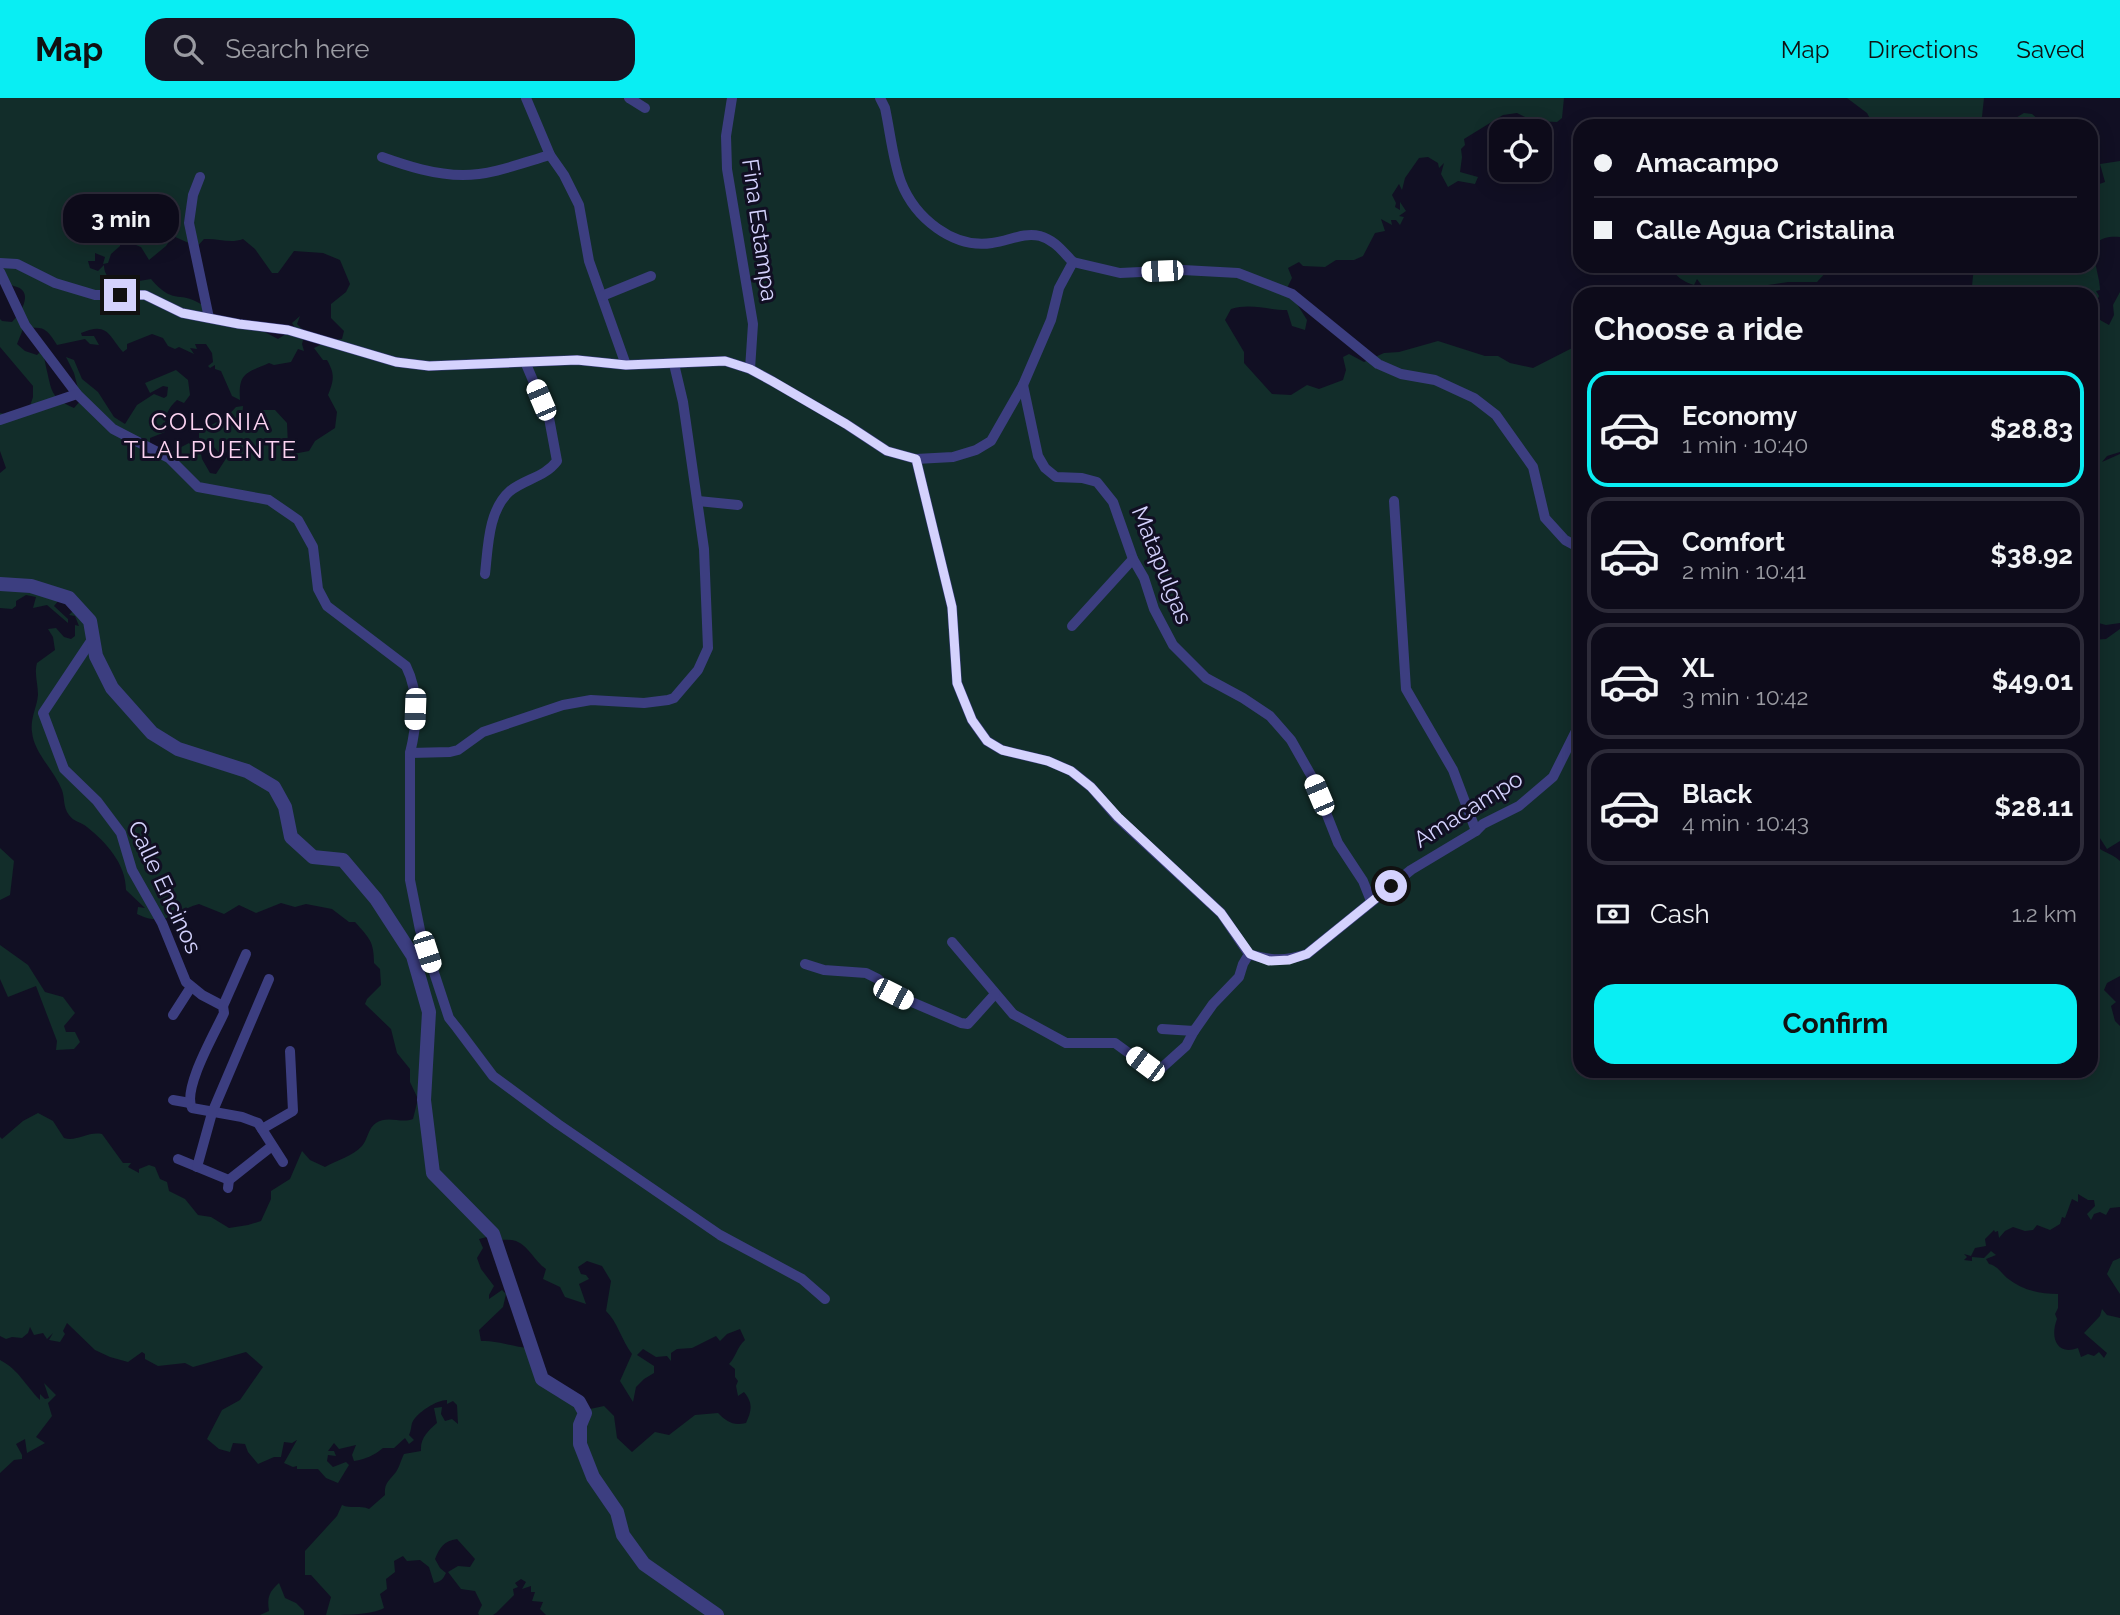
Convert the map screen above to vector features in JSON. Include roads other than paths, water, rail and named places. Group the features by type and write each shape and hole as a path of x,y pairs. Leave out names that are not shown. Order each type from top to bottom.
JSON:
{"street":[{"path":"526,98 550,155 579,205 589,261 626,365"},
{"path":"629,98 645,108"},
{"name":"Fina Estampa","path":"732,98 726,136 727,169 753,324 750,369"},
{"path":"880,98 885,108 901,182 919,215 945,233 970,244 992,243 1021,235 1039,236 1056,244 1073,262 1120,273 1183,270 1238,273 1292,294 1378,364 1401,374 1435,380 1474,398 1496,415 1533,467 1545,517 1565,540 1573,544"},
{"path":"382,157 415,169 463,175 498,170 550,155"},
{"path":"200,177 193,195 189,223 209,318"},
{"path":"0,262 17,264 55,283 96,295 145,295 182,313 288,330 396,362 429,366 577,360 626,365 725,361 750,369 846,424 887,451 916,459 953,457 976,450 991,441 1023,385 1051,320 1059,288 1073,262"},
{"path":"0,272 25,325 77,394 113,429 169,458 198,487 269,500 298,520 313,547 318,589 327,606 406,666 412,679 415,722 410,753 410,880 420,930 449,1018 493,1076 720,1235 802,1279 825,1299"},
{"path":"602,296 651,276"},
{"path":"485,575 491,521 509,492 550,470 557,461 549,418 526,364"},
{"path":"410,753 458,750 483,732 563,705 591,699 644,703 674,698 698,670 708,648 704,549 683,402 674,364"},
{"name":"Matapulgas","path":"1023,385 1038,456 1045,468 1056,477 1082,478 1097,482 1113,502 1133,559 1144,578 1154,609 1172,645 1206,678 1270,716 1291,740 1312,778 1338,843 1363,881 1371,901"},
{"path":"0,420 77,394"},
{"path":"916,459 952,607 957,683 972,720 987,741 1002,750 1048,761 1071,771 1091,787 1118,817 1221,913 1250,954 1242,964 1239,977 1213,1004 1186,1046 1156,1073 1115,1043 1066,1043 1013,1014 952,942"},
{"path":"698,501 738,505"},
{"path":"1394,501 1406,689 1453,770 1476,831"},
{"path":"1072,626 1133,559"},
{"path":"0,584 31,586 69,598 90,621 96,656 112,688 152,733 178,749 247,771 274,787 285,807 291,837 313,857 343,860 376,899 404,939 413,956 429,1012 424,1100 433,1173 493,1234 542,1379 579,1402 585,1413 580,1426 580,1444 593,1477 617,1512 623,1535 644,1564 718,1615"},
{"name":"Calle Encinos","path":"93,638 43,713 64,768 97,801 121,834 132,870 162,923 186,982 223,1006"},
{"name":"Amacampo","path":"1250,954 1269,961 1289,960 1307,954 1410,870 1476,831 1483,824 1520,806 1553,777 1573,737"},
{"path":"246,954 223,1006 224,1013 193,1080 190,1103 192,1108 242,1117 258,1124 282,1162"},
{"path":"805,964 824,970 866,973 878,979 893,994 961,1023 968,1024 974,1019 995,994"},
{"path":"197,1167 212,1113 270,979"},
{"path":"173,1015 191,987"},
{"path":"1162,1029 1194,1031"},
{"path":"262,1129 293,1111 290,1051"},
{"path":"173,1100 190,1103"},
{"path":"178,1159 228,1184 272,1146"}],"district":[{"name":"COLONIA TLALPUENTE","path":"211,436"}]}
